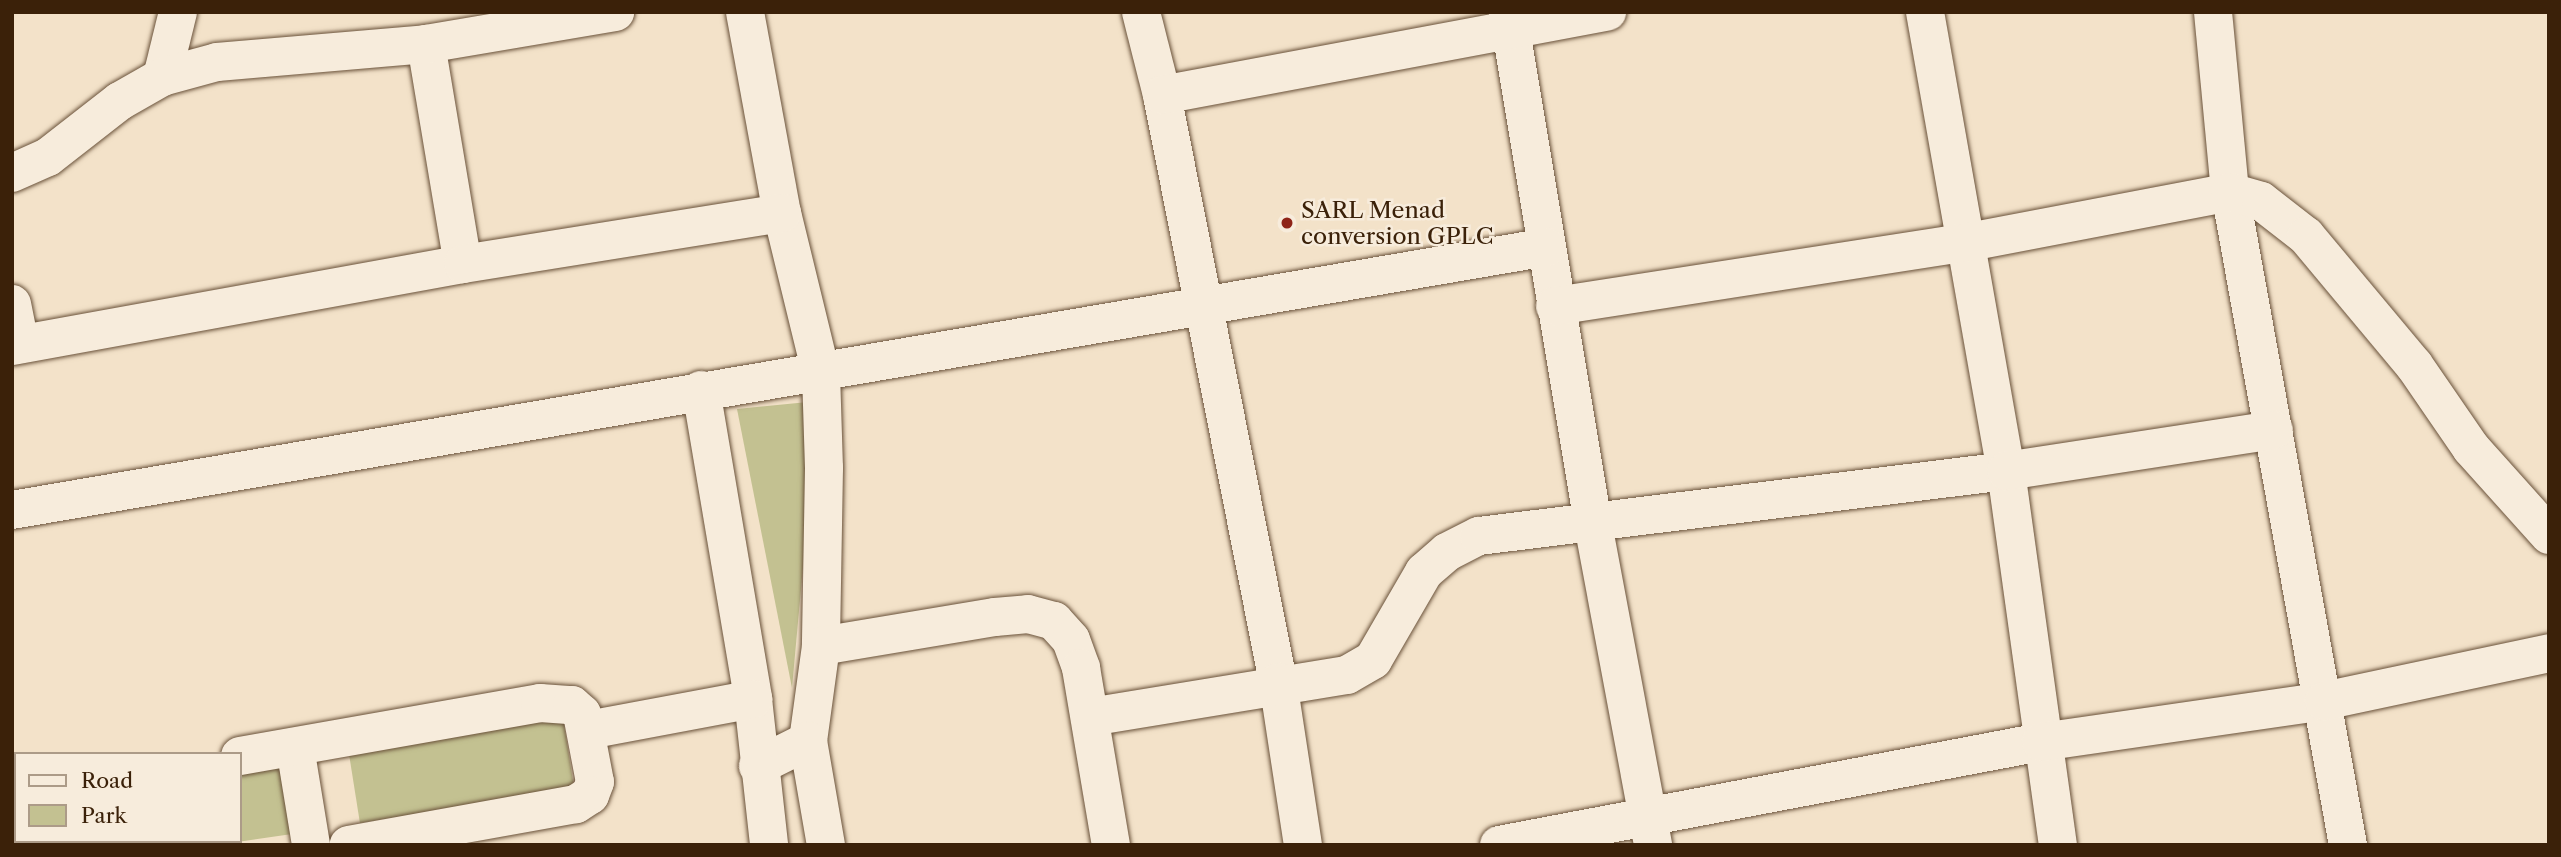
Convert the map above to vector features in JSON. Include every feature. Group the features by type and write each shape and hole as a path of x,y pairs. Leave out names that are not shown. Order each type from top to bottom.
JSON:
{"street":[{"path":"12,173 48,157 120,101 162,77 217,62 426,44 615,12"},
{"path":"745,12 782,213 821,373 821,646 808,740 826,845"},
{"path":"1141,12 1162,95 1201,305 1278,682 1303,845"},
{"path":"1162,95 1509,20 1607,12"},
{"path":"1925,12 1969,242 2006,471 2041,742 2058,845"},
{"path":"2213,12 2230,192 2348,845"},
{"path":"162,77 177,13"},
{"path":"1509,20 1593,524 1651,830"},
{"path":"426,44 463,264"},
{"path":"1555,306 1969,242 2230,192 2261,201 2306,236 2407,356 2471,448 2549,535"},
{"path":"12,304 16,345 463,264 782,213"},
{"path":"12,510 1547,247"},
{"path":"701,390 753,699 758,766 769,845"},
{"path":"1090,717 1278,682 1347,674 1373,660 1423,572 1447,552 1479,536 2006,471 2274,430"},
{"path":"821,646 1028,614 1054,621 1071,640 1090,717 1111,845"},
{"path":"1499,845 1651,830 2041,742 2324,701 2549,653"},
{"path":"587,730 753,699"},
{"path":"242,757 540,703 572,705 582,714 595,782 590,795 576,804 349,845"},
{"path":"758,766 808,740"},
{"path":"295,747 311,845"}],"green space":[{"path":"818,401 792,688 737,409"},
{"path":"563,718 574,789 360,823 349,752"},
{"path":"282,764 292,834 242,841 242,770"},
{"path":"94,843 231,843 217,845"}],"place":[{"name":"SARL Menad conversion GPLC","path":"1287,223"}]}
